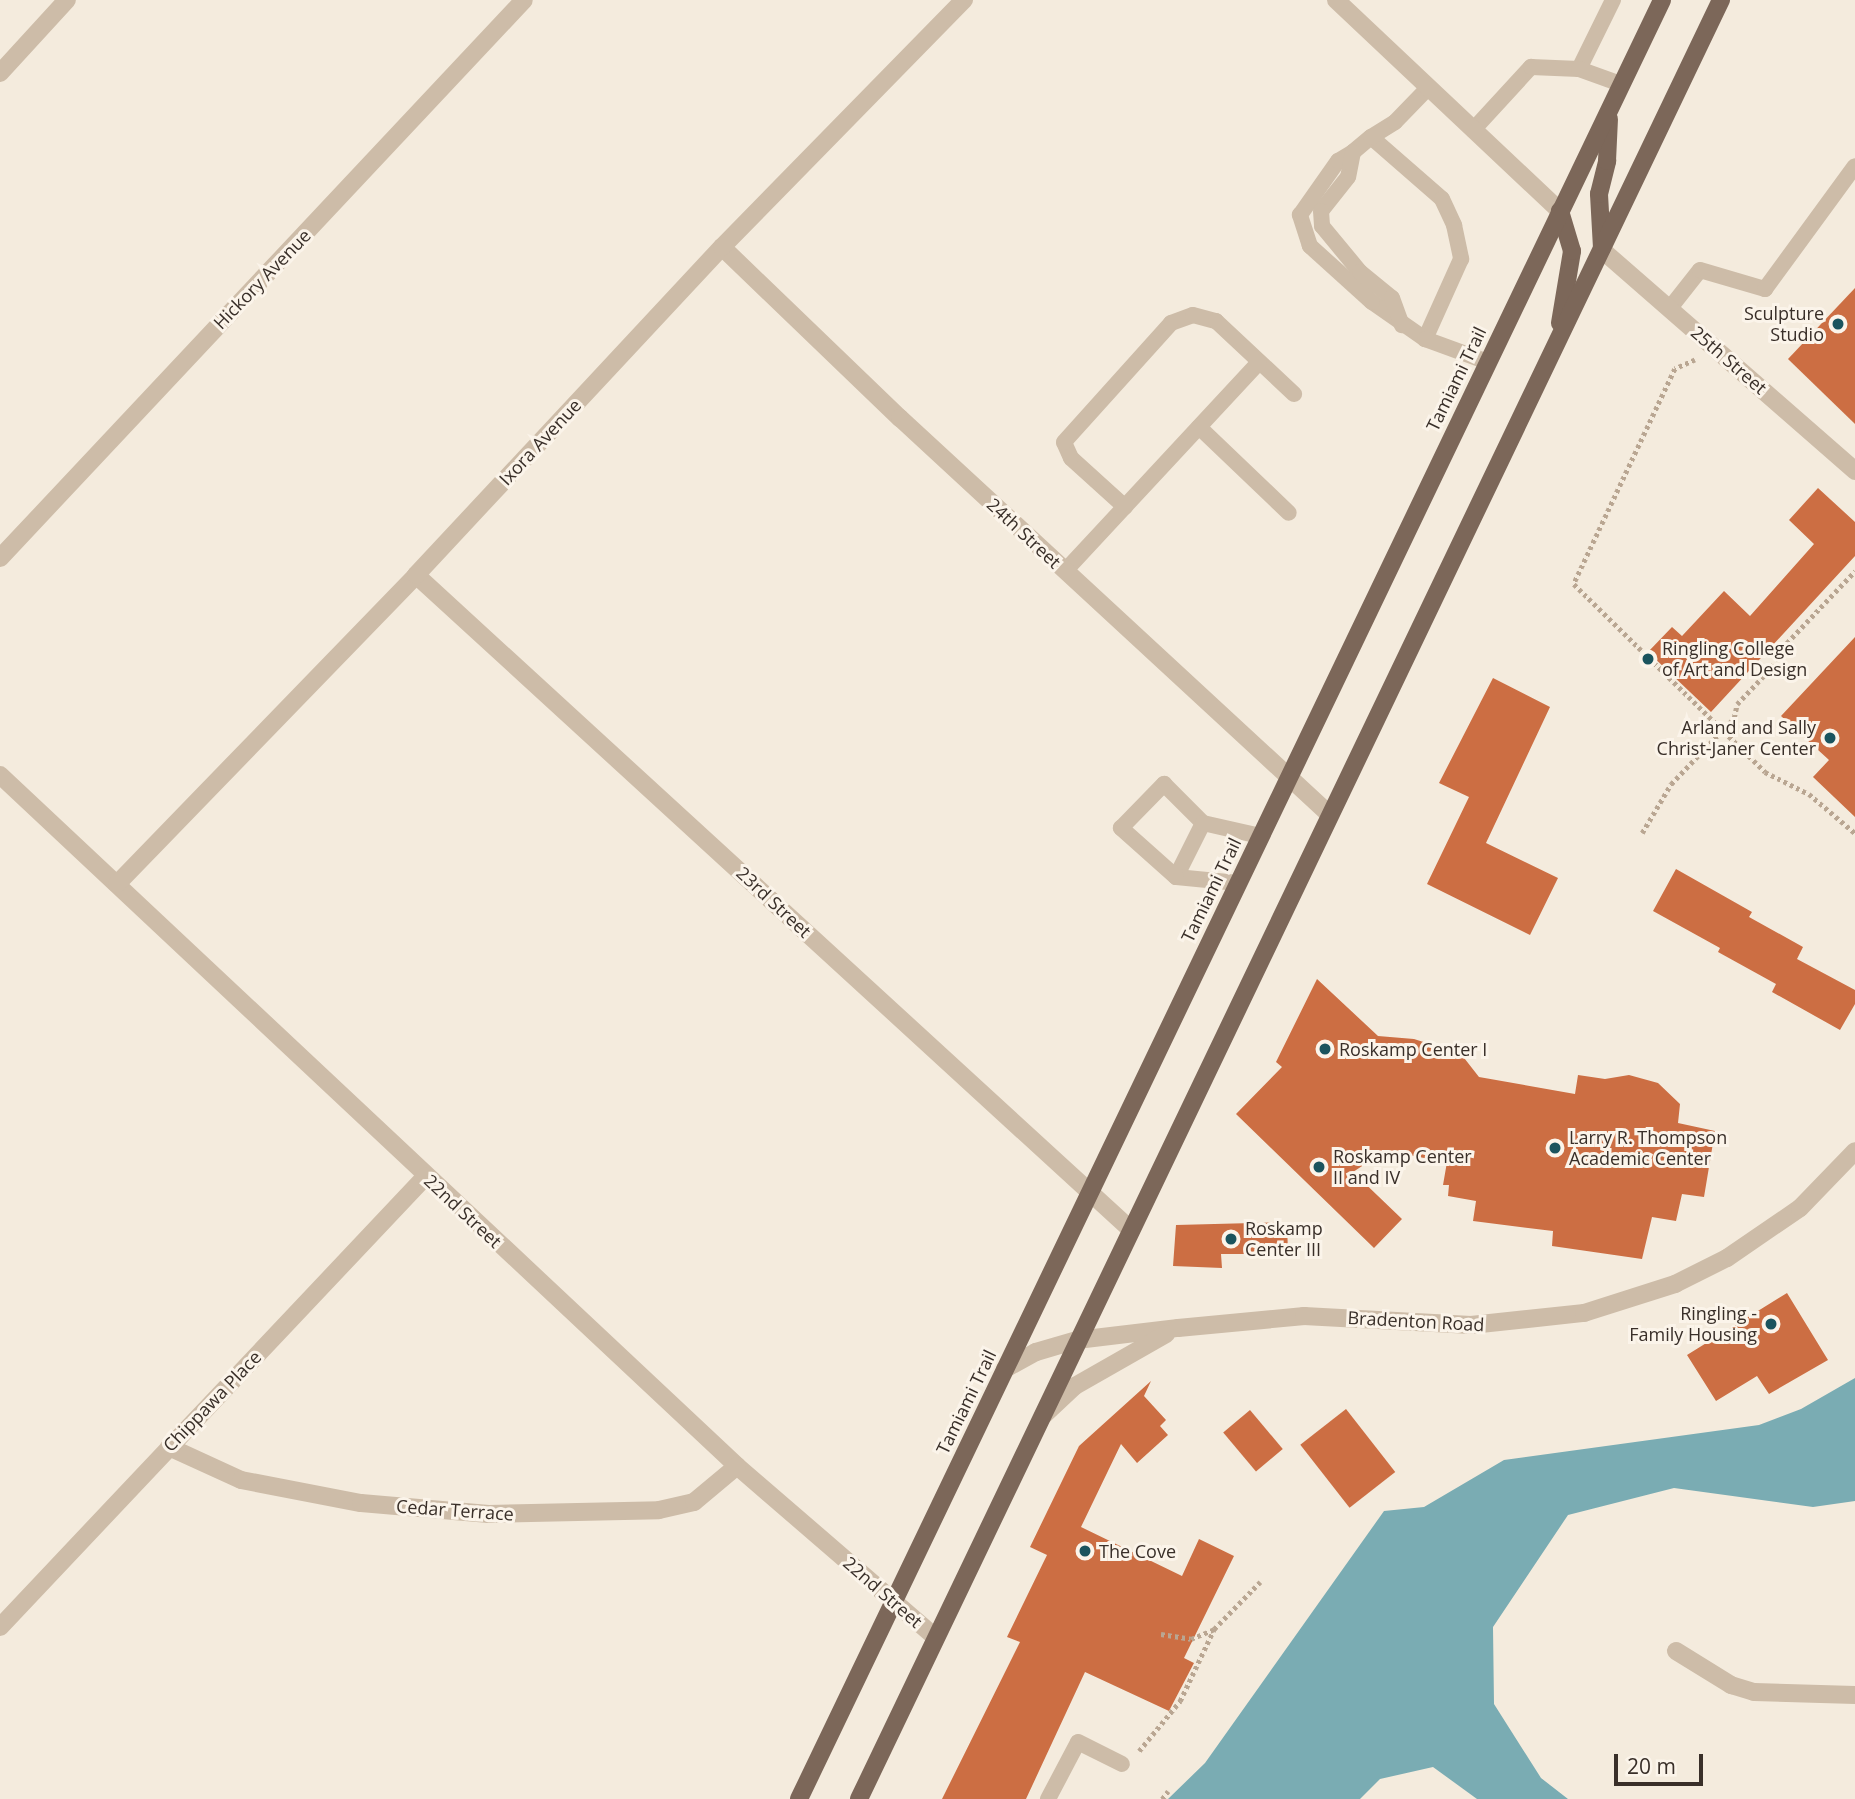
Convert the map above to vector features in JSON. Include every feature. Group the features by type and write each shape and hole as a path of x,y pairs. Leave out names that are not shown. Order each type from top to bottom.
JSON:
{"main road":[{"name":"Tamiami Trail","path":"799,1799 1662,0"},
{"path":"859,1799 1721,0"},
{"path":"1602,250 1599,194 1607,161 1610,109"},
{"path":"1556,343 1572,251 1560,211"}],"street":[{"path":"0,73 67,0"},
{"name":"Hickory Avenue","path":"0,558 524,0"},
{"name":"Ixora Avenue","path":"117,884 416,575 722,247 964,0"},
{"path":"1336,0 1560,211"},
{"name":"24th Street","path":"722,247 1065,571 1330,815"},
{"name":"25th Street","path":"1602,250 1855,471"},
{"name":"23rd Street","path":"416,575 1131,1230"},
{"name":"22nd Street","path":"0,775 737,1466 935,1637"},
{"name":"Bradenton Road","path":"1005,1369 1036,1352 1077,1340 1178,1328 1304,1316 1471,1325 1584,1313 1675,1284 1727,1258 1800,1208 1855,1151"},
{"name":"Chippawa Place","path":"0,1627 426,1176"},
{"name":"Bradenton Road","path":"1039,1419 1075,1386 1178,1328"},
{"name":"Cedar Terrace","path":"169,1447 241,1480 361,1503 489,1514 659,1510 694,1503 737,1466"},
{"path":"1676,1651 1731,1685 1754,1692 1855,1695"}],"lane":[{"path":"1579,69 1613,0"},
{"path":"1473,130 1531,67 1579,69 1621,84"},
{"path":"1428,88 1395,122 1338,161 1314,189 1300,215 1310,246 1402,325 1425,339 1488,362"},
{"path":"1371,137 1442,199 1454,225 1461,259 1425,339"},
{"path":"1670,308 1700,270 1765,289 1855,166"},
{"path":"1125,507 1071,458 1064,442 1161,333 1182,316 1204,316 1216,321 1294,394"},
{"path":"1065,571 1259,362"},
{"path":"1199,427 1289,513"},
{"path":"1238,883 1176,877 1121,828 1164,784 1203,823 1260,836"},
{"path":"1176,877 1203,823"},
{"path":"1048,1799 1078,1742 1122,1764"}],"path":[{"path":"1707,341 1697,351 1701,357 1675,369 1574,584 1765,772 1809,794 1855,833"},
{"path":"1642,833 1671,784 1722,729 1782,648 1855,571"},
{"path":"1122,1764 1149,1743 1180,1702 1214,1629 1260,1581"},
{"path":"1161,1634 1191,1639 1214,1629"},
{"path":"1162,1799 1168,1791"}],"water":[{"path":"1855,1378 1855,1501 1813,1507 1674,1488 1568,1515 1493,1627 1494,1704 1541,1778 1568,1799 1477,1799 1433,1767 1380,1779 1360,1799 1168,1799 1205,1763 1384,1511 1424,1507 1504,1460 1759,1425 1801,1409"}],"building":[{"name":"Sculpture Studio","path":"1855,288 1855,424 1788,359"},
{"path":"1818,488 1855,522 1855,556 1711,712 1648,652 1672,627 1682,636 1724,591 1750,616 1814,544 1789,520"},
{"name":"Arland and Sally Christ-Janer Center","path":"1855,637 1855,817 1813,777 1829,760 1781,716"},
{"path":"1493,678 1550,707 1486,843 1558,878 1530,935 1427,884 1469,797 1439,783"},
{"path":"1676,869 1752,912 1749,917 1803,947 1797,959 1855,990 1855,1004 1840,1030 1772,992 1776,984 1718,952 1720,948 1653,911"},
{"name":"Larry R. Thompson Academic Center","path":"1317,979 1378,1036 1414,1039 1461,1054 1479,1077 1575,1094 1578,1075 1605,1079 1629,1075 1658,1083 1680,1104 1678,1123 1715,1131 1704,1197 1682,1194 1676,1221 1652,1217 1642,1259 1552,1246 1553,1231 1473,1221 1476,1201 1448,1196 1449,1185 1443,1185 1447,1162 1385,1151 1353,1172 1402,1219 1374,1248 1236,1114 1282,1067 1276,1062"},
{"name":"Roskamp Center III","path":"1287,1222 1288,1254 1221,1254 1222,1268 1173,1266 1176,1225"},
{"name":"Ringling - Family Housing","path":"1787,1293 1828,1360 1769,1394 1757,1376 1716,1401 1687,1355"},
{"name":"The Cove","path":"1151,1381 1144,1396 1166,1420 1160,1426 1168,1435 1137,1463 1121,1444 1081,1527 1182,1576 1199,1539 1234,1556 1184,1658 1194,1663 1169,1711 1085,1672 1026,1799 942,1799 1020,1642 1007,1637 1047,1555 1030,1547 1079,1446"},
{"path":"1346,1409 1395,1472 1350,1508 1300,1445"},
{"path":"1250,1410 1283,1449 1256,1472 1223,1432"}],"place":[{"name":"Sculpture Studio","path":"1838,324"},
{"name":"Ringling College of Art and Design","path":"1648,659"},
{"name":"Arland and Sally Christ-Janer Center","path":"1830,738"},
{"name":"Roskamp Center I","path":"1325,1049"},
{"name":"Larry R. Thompson Academic Center","path":"1555,1148"},
{"name":"Roskamp Center II and IV","path":"1319,1167"},
{"name":"Roskamp Center III","path":"1231,1239"},
{"name":"Ringling - Family Housing","path":"1771,1324"},
{"name":"The Cove","path":"1085,1551"}]}
